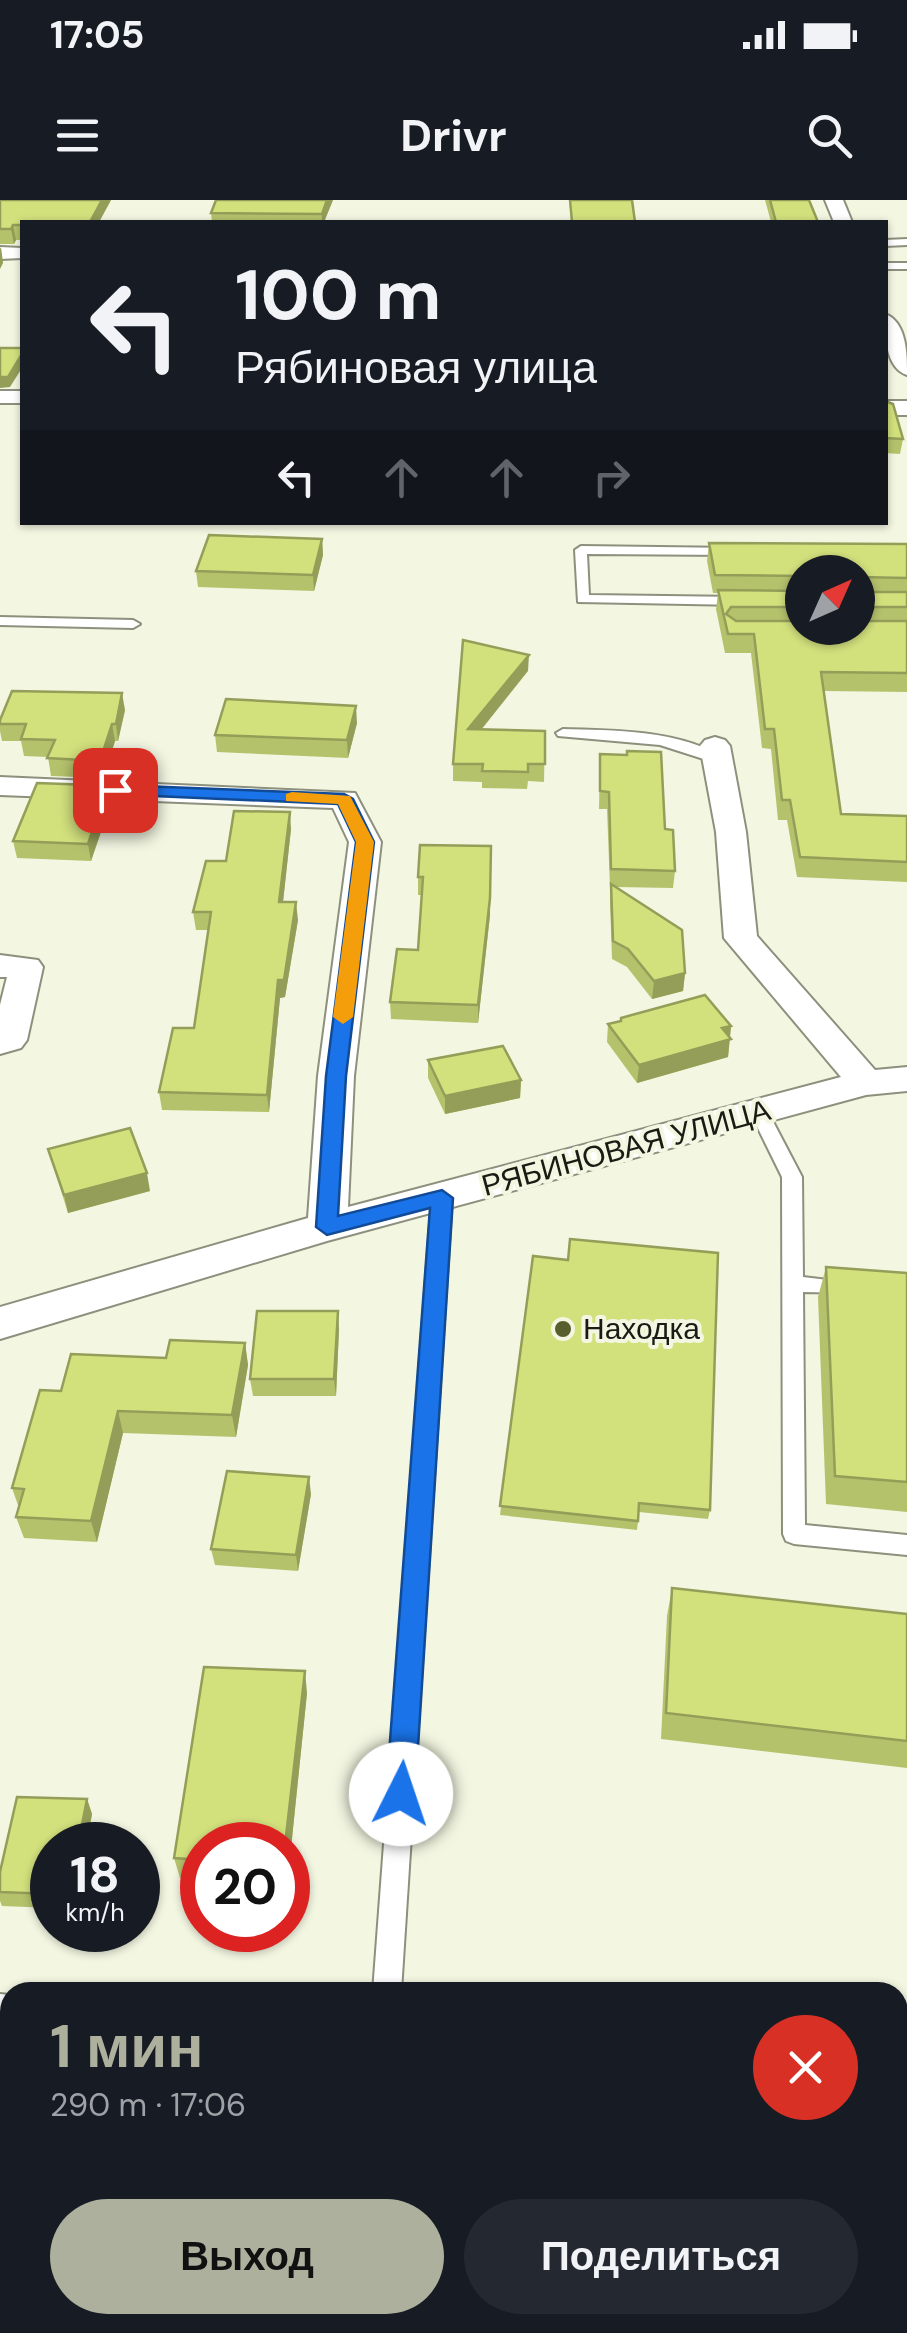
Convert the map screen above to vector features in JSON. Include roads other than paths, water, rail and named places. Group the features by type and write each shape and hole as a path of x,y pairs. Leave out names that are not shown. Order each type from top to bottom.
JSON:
{"street":[{"path":"888,327 907,369"},
{"path":"716,753 731,832 741,938 866,1083"},
{"path":"0,786 344,799 365,842 336,1076 327,1227"},
{"path":"0,966 26,967 10,1040 0,1042"},
{"name":"РЯБИНОВАЯ УЛИЦА","path":"0,1322 327,1227 866,1083 907,1080"}],"lane":[{"path":"754,550 582,550 583,599 763,601"},
{"path":"0,621 133,624"},
{"path":"564,733 640,734 716,753"},
{"path":"759,1112 792,1177 794,1534 907,1545"},
{"path":"388,1982 442,1198"},
{"path":"793,1284 869,1290"}],"place":[{"name":"Находка","path":"563,1329"}]}
